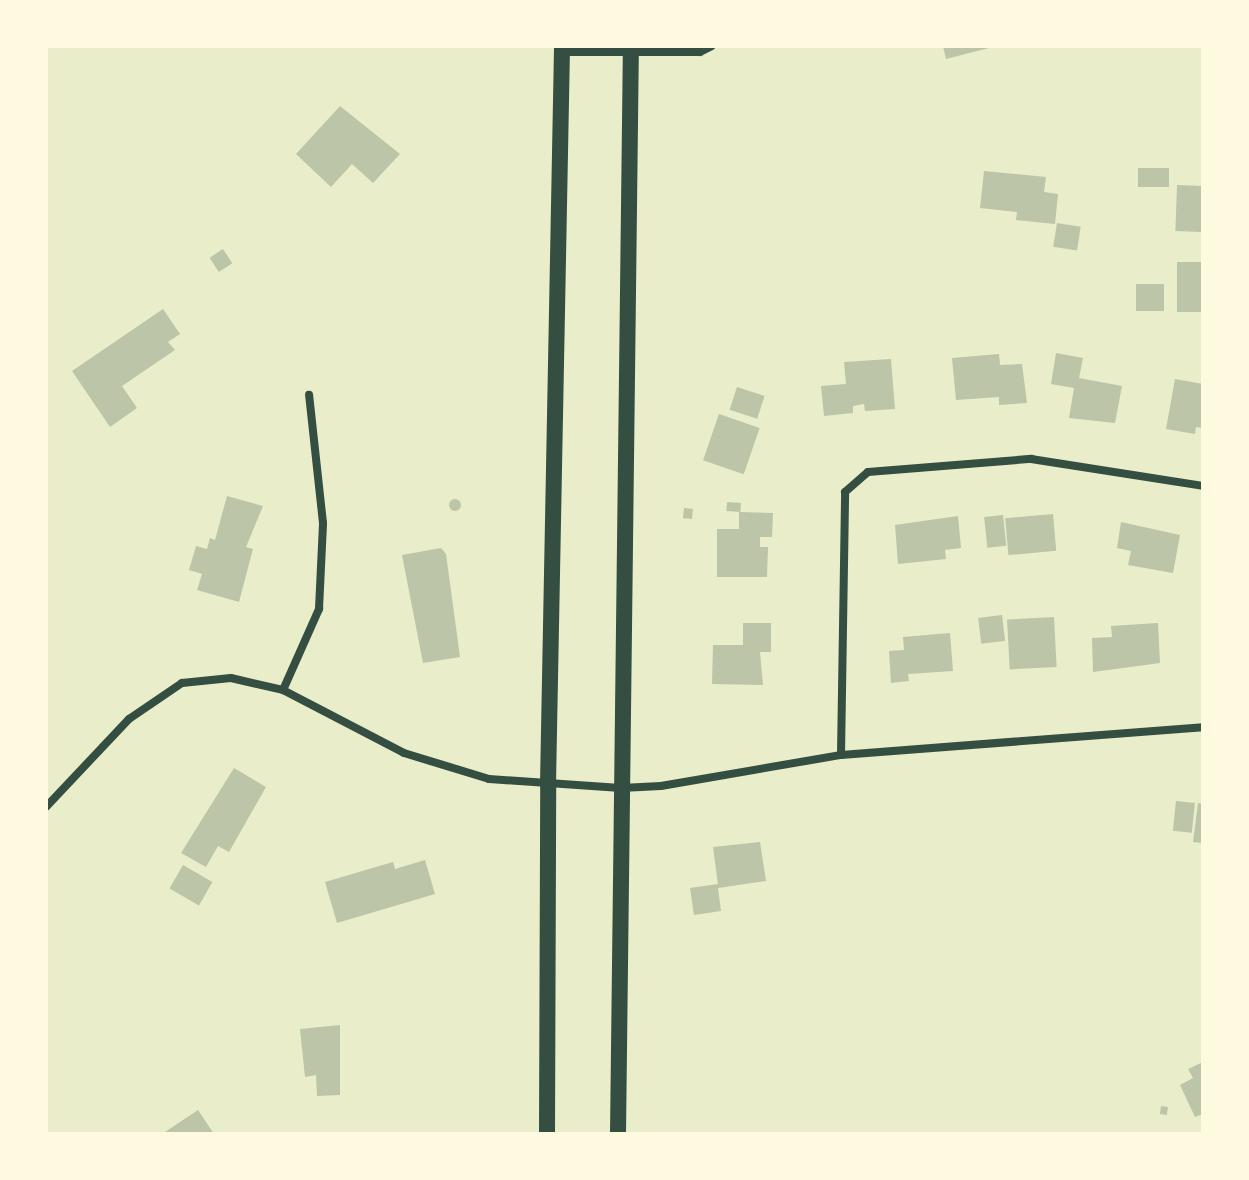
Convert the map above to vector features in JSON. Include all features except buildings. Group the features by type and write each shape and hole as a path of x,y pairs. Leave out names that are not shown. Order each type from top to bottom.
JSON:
{"main road":[{"path":"547,1134 548,784 562,49"},
{"path":"618,1134 631,49"}],"street":[{"path":"562,49 700,52 712,46"},
{"path":"283,690 319,609 323,523 309,395"},
{"path":"841,755 845,492 868,472 1031,459 1203,486"},
{"path":"46,807 129,719 182,683 231,678 283,690 404,753 489,779 621,788 661,786 841,755 1203,727"}]}
